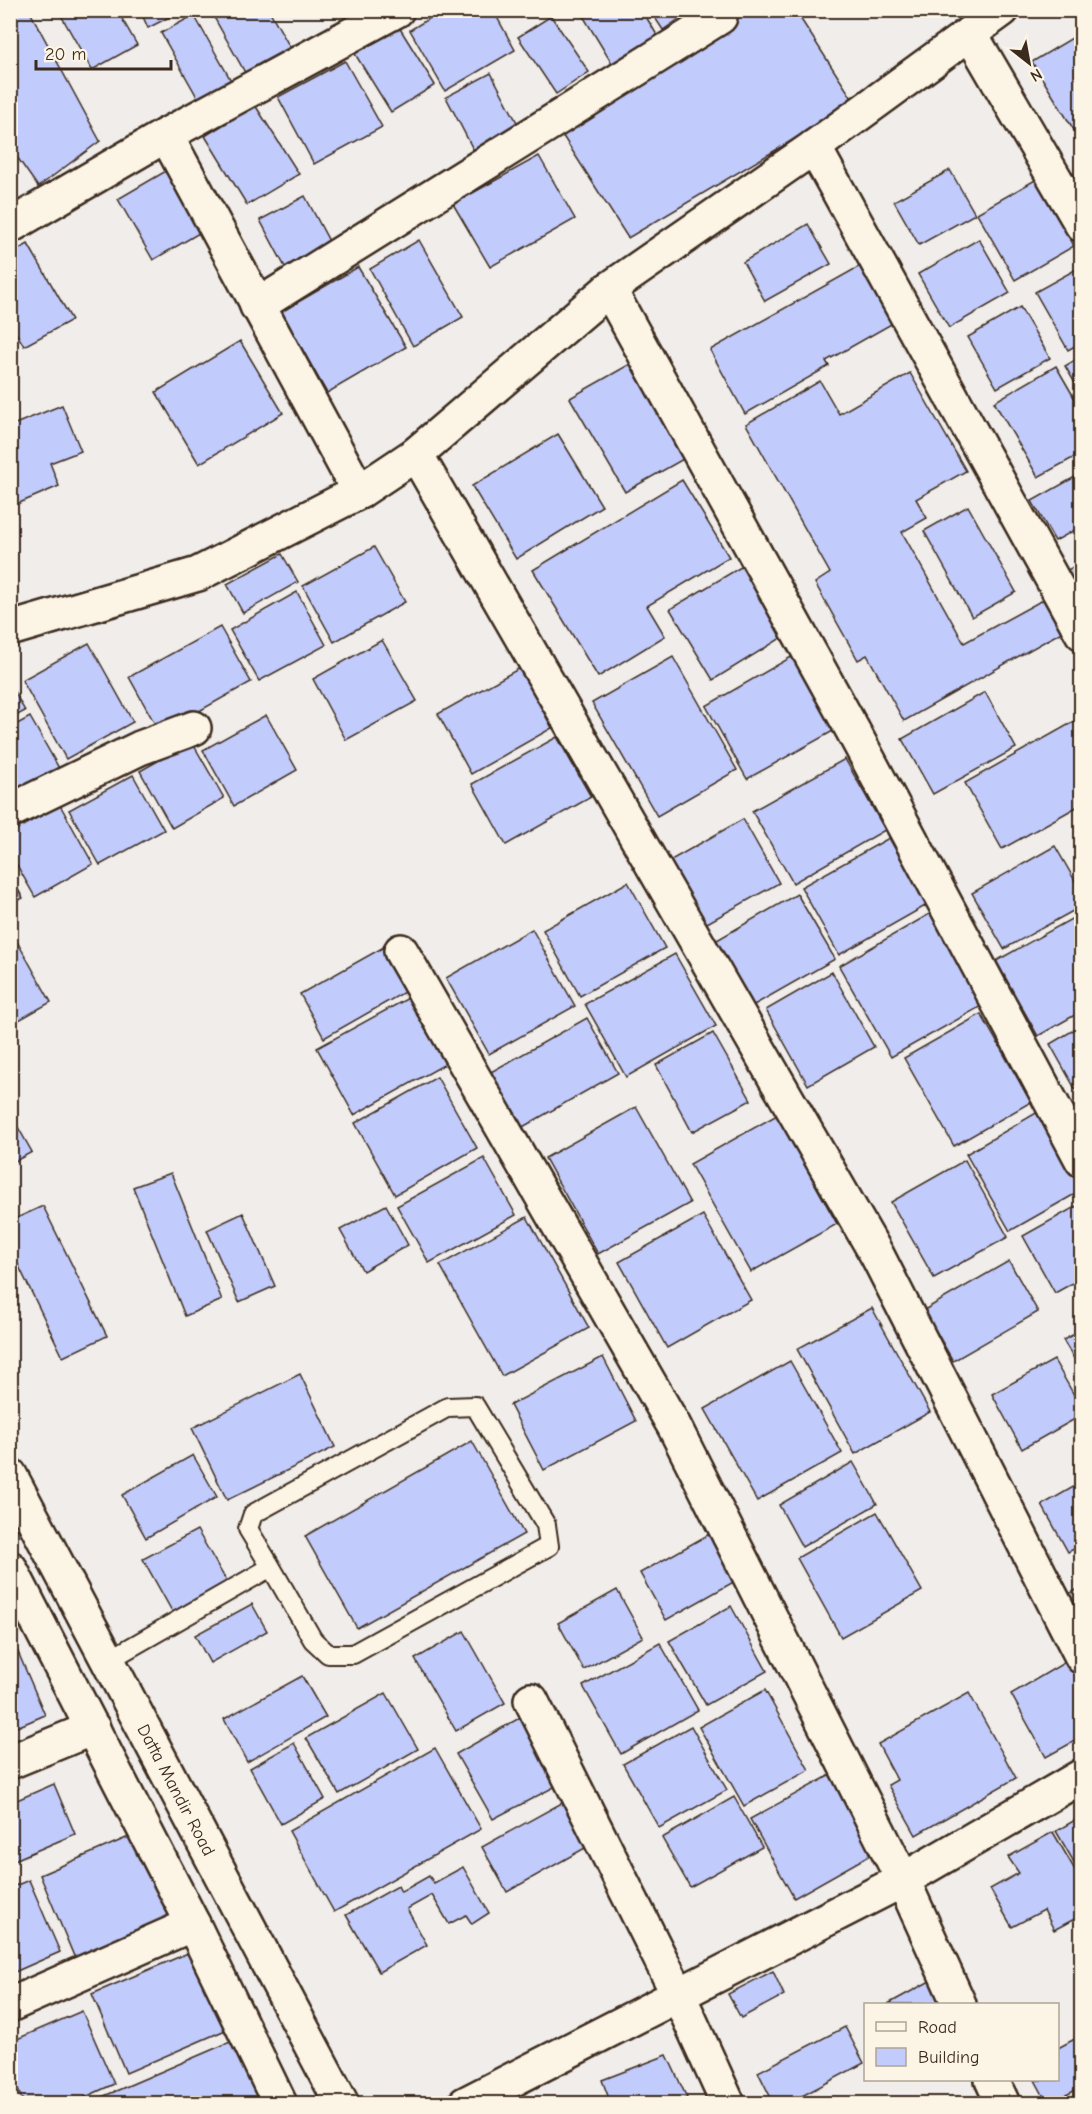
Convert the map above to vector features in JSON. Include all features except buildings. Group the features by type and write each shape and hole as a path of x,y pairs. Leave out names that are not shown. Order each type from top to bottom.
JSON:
{"street":[{"path":"10,226 166,135 397,10"},
{"path":"10,629 198,574 359,492 416,454 609,289 814,147 1002,10"},
{"path":"257,306 720,17"},
{"path":"970,33 1082,225"},
{"path":"166,135 359,492"},
{"path":"814,147 1082,633"},
{"path":"609,289 852,729 1082,1160"},
{"path":"416,454 877,1255 1082,1657"},
{"path":"10,811 131,752 194,728"},
{"path":"401,951 674,1426 903,1880 959,2003"},
{"name":"Datta Mandir Road","path":"10,1475 342,2103"},
{"path":"10,1568 193,1924 280,2103"},
{"path":"531,1700 679,1996 728,2103"},
{"path":"10,1762 93,1728"},
{"path":"465,2103 903,1880 1082,1776"},
{"path":"10,2005 193,1924"},
{"path":"993,2081 1003,2103"}],"lane":[{"path":"475,1406 546,1525 549,1546 353,1654 328,1654 313,1640 271,1566 248,1529 253,1514 448,1407 475,1406"},
{"path":"107,1660 271,1566"}]}
